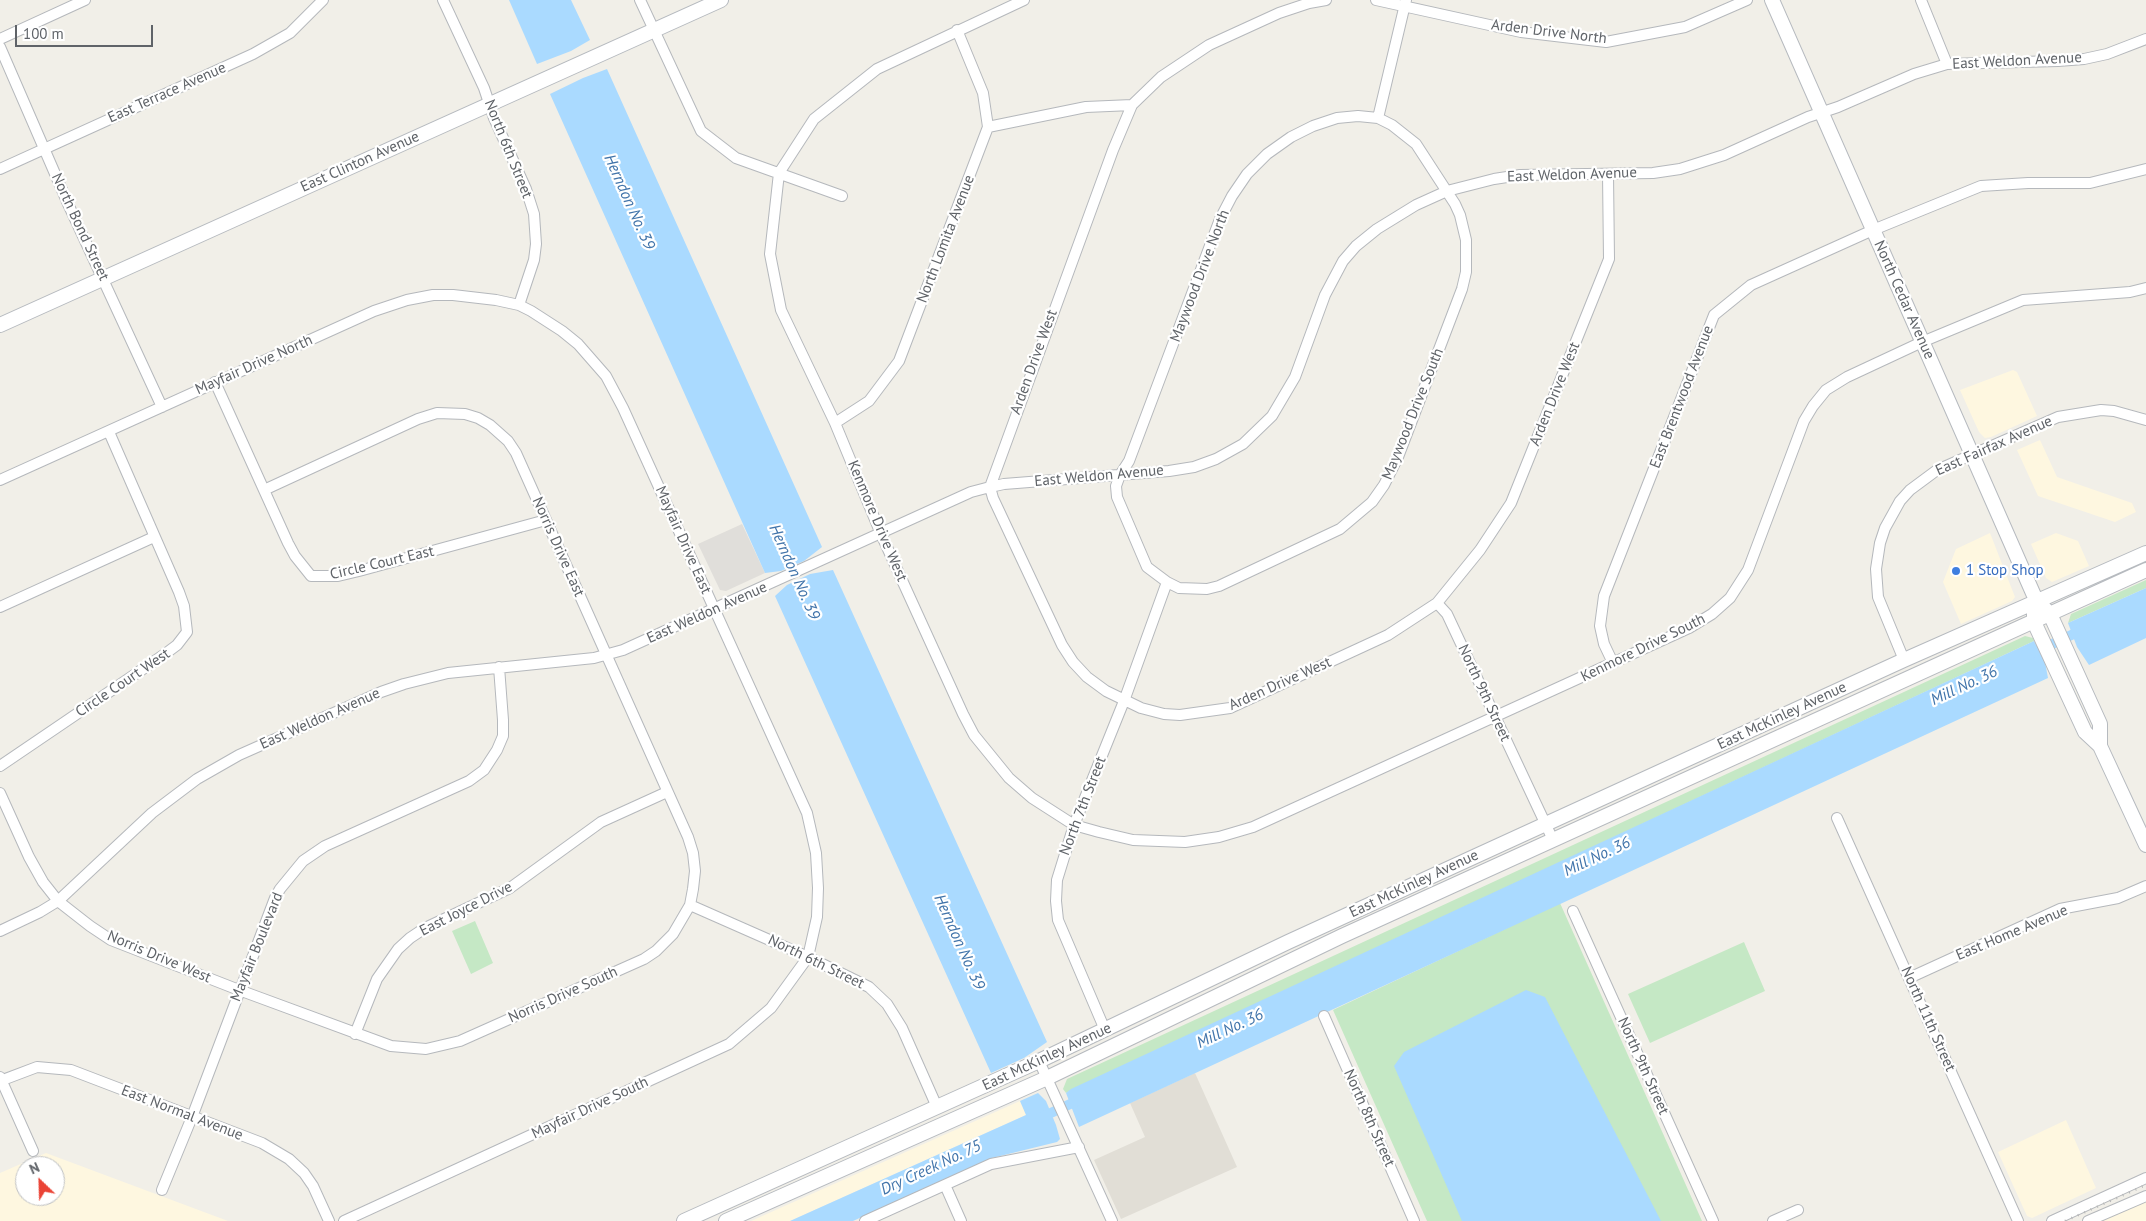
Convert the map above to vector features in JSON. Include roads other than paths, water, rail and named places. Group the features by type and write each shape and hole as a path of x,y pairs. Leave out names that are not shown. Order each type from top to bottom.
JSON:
{"main road":[{"name":"East Clinton Avenue","path":"0,325 721,0"},
{"name":"North Cedar Avenue","path":"1772,0 2036,600 2053,621 2100,724 2100,746"},
{"name":"East McKinley Avenue","path":"684,1221 1039,1061 1252,959 1545,824 2036,600 2146,553"},
{"name":"East McKinley Avenue","path":"726,1221 1047,1078 1342,936 1798,728 2053,621 2146,570"},
{"name":"North Cedar Avenue","path":"2036,600 2037,628 2056,671 2085,732 2100,746 2146,845"},
{"path":"1798,728 1826,705 1856,692 1861,687 1863,679"},
{"path":"1184,1012 1184,1004 1189,999 1228,979 1252,959"},
{"path":"838,1171 866,1150 930,1121 937,1112 937,1107"}],"street":[{"path":"0,39 85,0"},
{"name":"East Terrace Avenue","path":"0,169 267,47 290,33 323,0"},
{"name":"North 6th Street","path":"443,0 484,88 489,104 526,189 534,214 536,244 534,260 518,305"},
{"path":"640,0 701,130 736,158 842,196"},
{"path":"779,173 814,119 877,69 1024,0"},
{"path":"988,127 1086,107 1132,105 1161,77 1209,45 1279,13 1309,3 1326,0"},
{"name":"Arden Drive North","path":"1376,0 1405,3 1522,32 1606,42 1685,27 1747,0"},
{"path":"1924,1 1947,64"},
{"path":"1378,118 1405,3"},
{"name":"North Lomita Avenue","path":"835,423 870,401 899,361 988,127 983,93 957,30"},
{"name":"East Weldon Avenue","path":"0,931 40,912 58,901 152,813 197,779 239,755 360,700 404,684 448,674 607,655 623,650 971,492 1004,484 1194,467 1216,459 1242,444 1261,429 1272,416 1295,377 1325,295 1344,261 1356,246 1377,229 1416,205 1447,191 1494,179 1520,175 1653,173 1680,169 1704,162 1914,74 1947,64 2058,61 2084,58 2107,54 2146,39"},
{"name":"North Bond Street","path":"0,47 162,407"},
{"name":"Arden Drive West","path":"1132,105 1113,150 990,487 993,498 1062,645 1073,662 1086,677 1124,701 1164,714 1180,715 1230,708 1388,635 1437,603 1480,550 1511,503 1609,259 1608,174"},
{"name":"Maywood Drive North","path":"1120,475 1129,461 1220,219 1232,196 1248,174 1267,154 1291,137 1313,126 1337,118 1358,116 1378,118 1404,133 1416,144 1447,191"},
{"name":"East Brentwood Avenue","path":"1613,663 1604,644 1600,626 1604,596 1714,315 1751,285 1873,230 1981,186 2090,183 2146,170"},
{"name":"Kenmore Drive West","path":"779,173 770,254 781,310 835,423 881,534 974,735 1009,778 1040,803 1074,825"},
{"name":"Maywood Drive South","path":"1120,475 1116,486 1117,497 1147,568 1179,588 1193,589 1220,586 1340,529 1358,515 1384,485 1398,458 1462,289 1467,256 1464,228 1460,215 1447,191"},
{"name":"Kenmore Drive South","path":"1074,825 1132,840 1160,842 1185,842 1219,837 1253,827 1689,628 1712,614 1730,598 1748,570 1804,421 1826,390 1847,377 1922,342 2023,300 2130,292 2146,288"},
{"name":"Mayfair Drive North","path":"0,480 374,311 407,300 453,295 496,300 518,305"},
{"name":"Mayfair Drive East","path":"518,305 562,331 578,344 606,376 623,408 807,812 816,853 818,888 817,917 808,957"},
{"name":"Circle Court East","path":"215,382 288,543 295,556 311,576 324,577 352,573 546,520"},
{"name":"East Fairfax Avenue","path":"1904,660 1878,597 1876,569 1880,543 1892,515 1910,490 1937,470 2058,417 2079,412 2101,410 2114,411 2146,420"},
{"name":"Norris Drive East","path":"264,490 432,414 451,412 478,418 490,425 508,441 516,453 607,655 693,853 695,870 690,905"},
{"name":"Circle Court West","path":"0,766 165,654 177,645 187,632 184,606 109,432"},
{"path":"0,607 154,538"},
{"name":"North 7th Street","path":"1105,1030 1058,920 1057,880 1074,825 1124,701 1167,582"},
{"name":"North 9th Street","path":"1437,603 1447,614 1553,840"},
{"name":"Mayfair Boulevard","path":"162,1190 192,1117 275,898 293,871 303,861 336,840 469,781 484,770 498,750 502,736 503,720 499,667"},
{"name":"Norris Drive West","path":"0,792 34,868 58,901 111,940 355,1034 391,1046 412,1049"},
{"name":"East Joyce Drive","path":"355,1034 377,979 398,949 410,938 425,928 510,888 600,822 667,792"},
{"name":"North 11th Street","path":"1837,818 2018,1221"},
{"name":"East Home Avenue","path":"1909,978 2060,909 2118,898 2146,886"},
{"name":"North 6th Street","path":"690,905 808,957 869,987 887,1004 902,1028 937,1107"},
{"name":"Norris Drive South","path":"412,1049 434,1048 460,1041 644,959 673,934 690,905"},
{"name":"North 9th Street","path":"1573,911 1712,1221"},
{"name":"Mayfair Drive South","path":"344,1221 729,1044 771,1008 808,957"},
{"name":"North 8th Street","path":"1324,1016 1414,1221"},
{"path":"1039,1061 1112,1221"},
{"name":"East Normal Avenue","path":"0,1079 37,1067 71,1070 262,1143 289,1159 304,1173 313,1186 329,1221"},
{"path":"0,1079 33,1151"},
{"path":"865,1221 991,1164 1078,1147"},
{"path":"2052,1221 2146,1178"},
{"path":"945,1185 961,1221"},
{"path":"2088,1221 2146,1196"},
{"path":"1772,1221 1798,1210"}],"water":[{"path":"509,0 571,0 590,40 571,51 537,64"},
{"name":"Herndon No. 39","path":"607,69 822,547 804,561 781,571 765,573 550,94"},
{"name":"Herndon No. 39","path":"833,570 1047,1042 1024,1058 991,1073 775,596 787,585 810,574"},
{"path":"2146,588 2146,638 2089,665 2077,647 2068,623"},
{"path":"2034,641 2045,662 2048,678 1079,1127 1066,1093 1071,1089"},
{"path":"1526,990 1545,997 1661,1221 1462,1221 1394,1066 1404,1052"},
{"name":"Dry Creek No. 75","path":"1038,1093 1046,1101 1056,1125 1060,1139 1057,1142 992,1158 853,1221 790,1221 1026,1115 1020,1101"}],"waterway":[{"name":"Mill No. 36","path":"2027,656 2084,629"},
{"name":"Mill No. 36","path":"1040,1118 1081,1099"}],"railway":[{"path":"2065,1221 2146,1185"}],"place":[{"name":"1 Stop Shop","path":"1956,571"}]}
